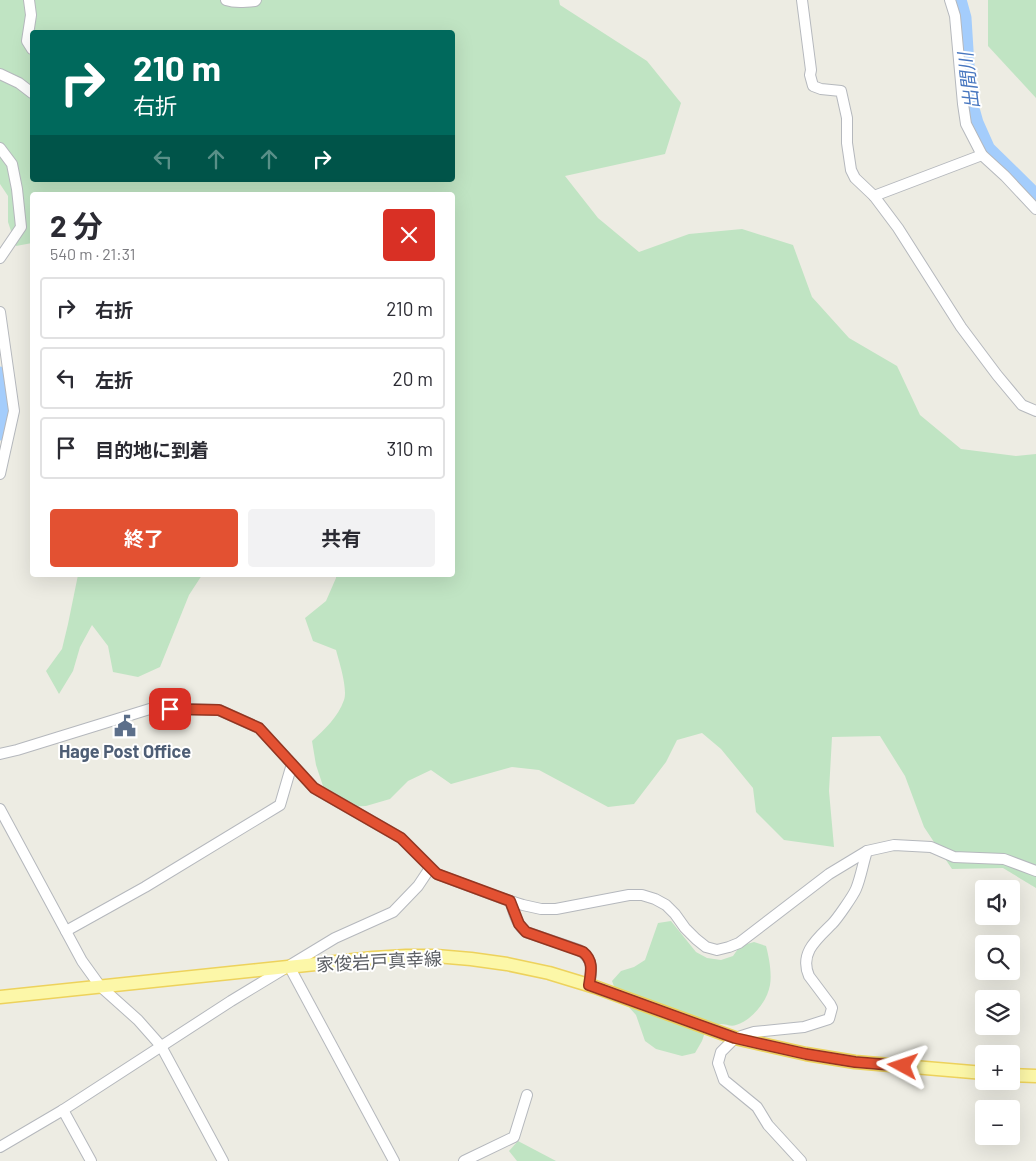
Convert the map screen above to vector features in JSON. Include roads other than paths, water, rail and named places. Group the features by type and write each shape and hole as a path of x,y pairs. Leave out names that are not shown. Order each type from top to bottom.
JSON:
{"main road":[{"name":"家俊岩戸真幸線","path":"0,997 373,958 436,956 508,964 549,973 589,985 735,1038 806,1054 855,1062 975,1072"},
{"path":"1020,1075 1036,1076"}],"street":[{"path":"28,0 31,15 27,41 30,46"},
{"path":"226,0 242,2 256,0"},
{"path":"802,0 811,70 810,75 813,86 820,89 841,91 846,118 847,143 855,178 874,196 898,228 961,326 997,375 1022,405 1036,411"},
{"path":"950,0 955,16 966,124 982,155 1036,209"},
{"path":"0,74 19,83 30,91"},
{"path":"0,148 12,164 17,189 20,227 0,258"},
{"path":"874,196 982,155"},
{"path":"0,312 14,411 0,474"},
{"path":"0,754 153,708 219,710 259,728 314,788 401,838 437,874 510,901 541,909 556,909 629,894 642,895 666,905 696,939 706,947 717,950 739,943 829,874 867,852 894,845 930,847 954,857 1004,859 1036,871"},
{"path":"66,931 145,887 280,805 292,764"},
{"path":"0,809 82,961 100,986 138,1020 160,1046 223,1161"},
{"path":"800,1161 768,1125 757,1107 724,1080 718,1063 720,1052 735,1038 754,1032 804,1027 829,1019 832,1008 807,971 808,950 833,923 856,889 867,852"},
{"path":"0,1147 63,1110 231,1001 335,938 394,912 418,886 430,868"},
{"path":"510,901 519,924 526,932 580,950 586,954 591,967 589,985"},
{"path":"289,966 394,1161"},
{"path":"464,1161 514,1137 527,1095"},
{"path":"63,1110 91,1161"}],"waterway":[{"name":"出間川","path":"957,0 962,18 967,98 974,123 986,150 1036,199"},
{"path":"0,376 5,406 0,431"}],"place":[{"name":"Hage Post Office","path":"125,726"}]}
